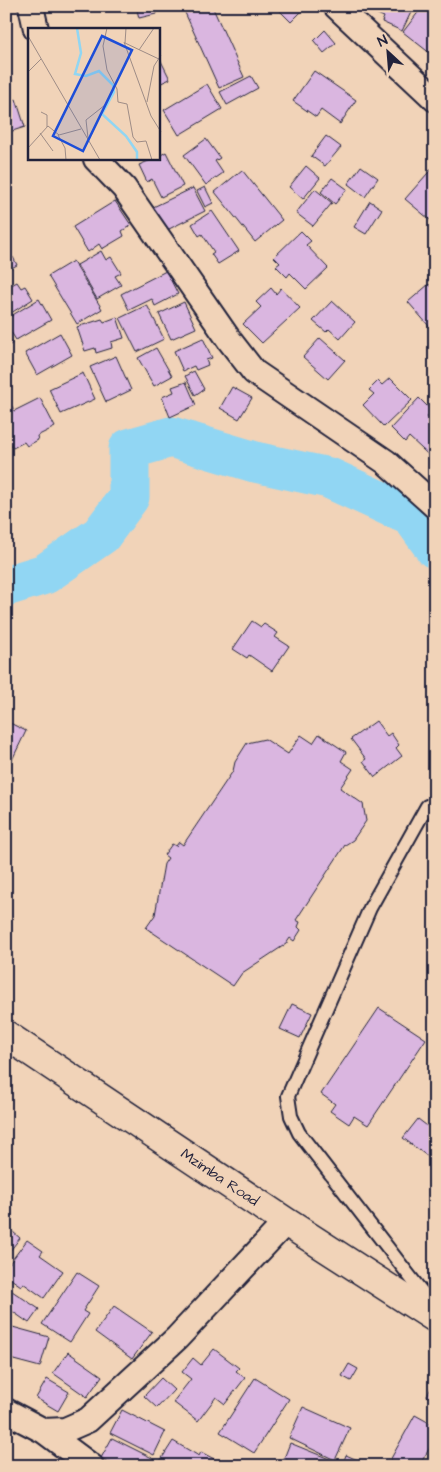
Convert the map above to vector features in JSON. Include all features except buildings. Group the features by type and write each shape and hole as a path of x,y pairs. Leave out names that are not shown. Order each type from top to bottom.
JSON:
{"street":[{"path":"31,6 36,28"},
{"path":"336,6 435,99"},
{"path":"97,160 124,188 230,341 254,372 386,462 435,506"},
{"name":"Mzimba Road","path":"6,1035 286,1222 435,1318"},
{"path":"44,1431 66,1430 88,1420 177,1338 286,1222"},
{"path":"6,1411 44,1431 91,1466"}],"lane":[{"path":"427,806 370,908 288,1096 291,1116 299,1133 435,1309"}],"waterway":[{"path":"6,586 45,574 101,535 129,497 129,449 171,437 255,462 329,478 412,516 435,548"}]}
